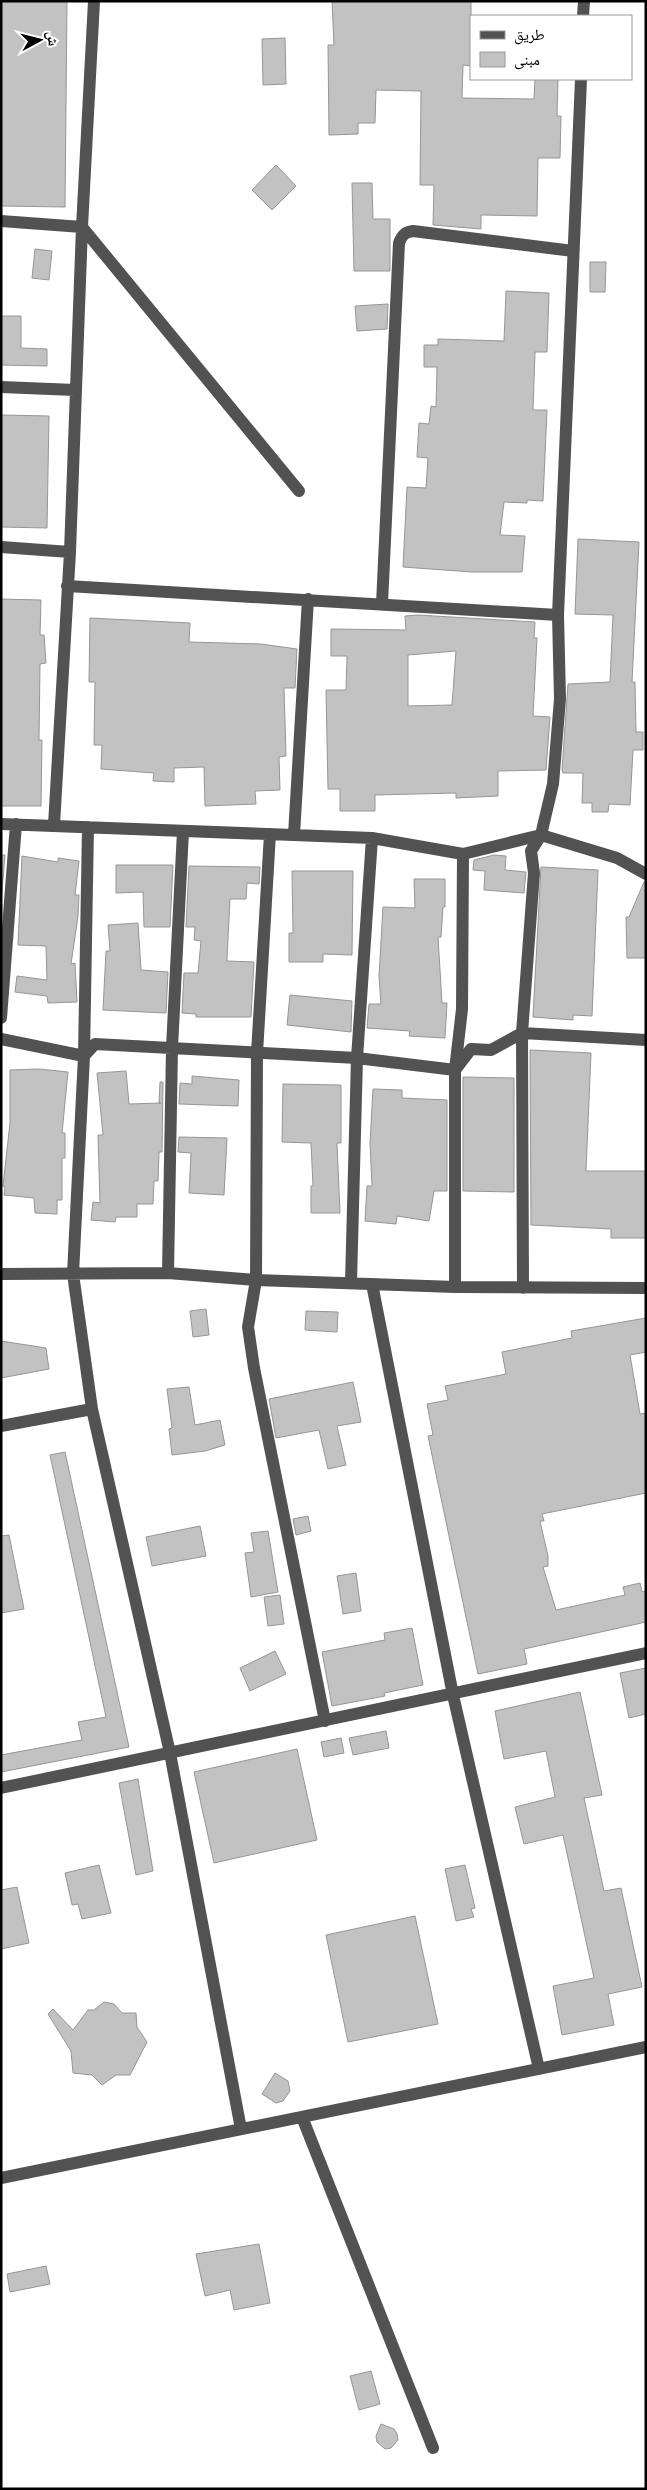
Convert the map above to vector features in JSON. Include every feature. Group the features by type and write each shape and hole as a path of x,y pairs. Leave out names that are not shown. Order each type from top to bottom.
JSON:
{"street":[{"path":"54,825 70,552 82,227 94,1"},
{"path":"583,15 584,1"},
{"path":"523,1288 522,1033 534,873 531,851 541,835 553,784 558,734 560,699 558,615 581,80"},
{"path":"1,220 82,227 299,491"},
{"path":"382,604 398,243 407,232 413,231 573,251"},
{"path":"1,387 75,390"},
{"path":"1,547 70,552"},
{"path":"67,586 558,615"},
{"path":"294,835 308,599"},
{"path":"1,824 372,838 463,854 541,835 617,858 646,874"},
{"path":"1,1018 16,824"},
{"path":"88,827 84,1056 73,1274 92,1409 170,1753 241,2129"},
{"path":"168,1273 172,1048 183,831"},
{"path":"270,834 257,1053 256,1280 248,1327 254,1368 325,1721"},
{"path":"351,1282 357,1058 372,838"},
{"path":"455,1287 455,1070 462,1009 463,854"},
{"path":"455,1070 471,1049 491,1050 522,1033 646,1040"},
{"path":"1,1039 84,1056"},
{"path":"84,1056 95,1044 357,1058 455,1070"},
{"path":"1,1274 168,1273 256,1280 455,1287 646,1288"},
{"path":"372,1284 453,1695 539,2069"},
{"path":"1,1426 92,1409"},
{"path":"1,1788 453,1695 646,1653"},
{"path":"1,2178 646,2047"},
{"path":"302,2117 432,2448"}],"building":[{"path":"1,1 67,1 65,207 1,206"},
{"path":"332,1 471,1 470,66 463,65 462,98 534,99 535,80 558,80 557,116 561,116 560,158 538,158 537,216 481,215 481,229 433,225 434,185 420,185 421,91 376,90 375,123 358,123 358,134 329,135 328,45 334,45"},
{"path":"285,38 286,84 263,85 262,39"},
{"path":"276,165 296,186 272,210 252,190"},
{"path":"352,183 372,183 373,219 390,219 390,271 354,271"},
{"path":"35,249 52,251 49,280 32,278"},
{"path":"590,262 606,262 605,292 590,292"},
{"path":"506,291 549,293 547,352 535,352 533,410 547,410 543,501 527,500 527,503 504,502 500,535 525,536 522,572 472,572 403,567 407,487 426,488 428,458 417,457 419,423 429,424 431,406 436,407 437,367 424,367 424,345 438,345 438,339 504,341"},
{"path":"388,304 387,329 357,331 355,306"},
{"path":"1,316 21,316 21,348 47,349 47,366 1,365"},
{"path":"1,415 49,416 47,528 1,527"},
{"path":"578,539 639,542 632,682 635,682 636,732 643,732 643,750 633,750 630,805 609,804 608,812 592,812 592,803 582,803 583,773 563,773 562,770 568,684 610,682 613,615 575,614"},
{"path":"1,599 41,600 40,635 44,635 46,663 40,664 39,740 42,740 41,806 1,806"},
{"path":"418,615 535,622 534,638 537,638 533,716 550,717 546,770 498,771 498,796 456,798 456,793 375,795 375,811 340,811 340,789 328,789 326,690 346,690 347,656 331,656 331,629 406,630 405,616","holes":["456,651 452,705 408,706 408,655"]},
{"path":"90,618 190,623 189,642 261,644 297,649 295,688 284,688 286,756 279,757 280,790 255,791 256,804 205,806 204,767 174,768 174,782 153,781 154,773 101,769 102,745 94,745 95,682 89,682"},
{"path":"1,855 5,855 1,903"},
{"path":"494,855 506,856 505,870 526,872 524,893 484,890 485,871 473,870 474,860"},
{"path":"22,856 58,862 58,858 79,861 75,895 79,895 78,916 71,964 75,963 77,1002 48,1003 47,996 15,992 17,976 47,980 46,946 18,945"},
{"path":"116,865 173,865 170,927 144,927 143,892 116,893"},
{"path":"189,866 260,867 259,884 247,883 246,899 230,899 227,961 254,962 251,1017 196,1017 196,1014 182,1013 184,973 198,973 201,941 194,940 195,927 186,927"},
{"path":"541,867 598,870 592,1016 573,1015 573,1020 533,1017"},
{"path":"292,871 353,871 352,955 323,954 323,962 289,962 289,933 293,933"},
{"path":"414,879 445,879 445,907 443,907 441,937 438,937 442,1003 447,1003 445,1038 409,1036 410,1031 367,1028 369,1004 381,1004 379,976 383,907 415,908"},
{"path":"644,882 646,882 646,958 627,958 626,917 629,917"},
{"path":"138,923 141,970 168,972 166,1013 103,1010 106,951 110,951 108,925"},
{"path":"290,995 352,1001 351,1032 287,1025"},
{"path":"530,1050 591,1053 586,1171 646,1171 646,1238 611,1238 611,1229 531,1225"},
{"path":"39,1069 68,1072 62,1133 65,1133 65,1158 62,1158 62,1200 57,1200 57,1214 35,1213 34,1198 4,1195 5,1187 3,1186 10,1123 10,1070"},
{"path":"126,1071 129,1104 161,1103 159,1103 160,1082 163,1082 162,1152 159,1152 158,1181 154,1181 153,1204 137,1204 137,1217 116,1217 115,1222 91,1220 93,1202 100,1203 98,1135 103,1135 97,1073"},
{"path":"192,1076 239,1080 238,1106 179,1104 180,1083 192,1084"},
{"path":"463,1077 514,1078 514,1192 463,1191"},
{"path":"283,1084 341,1085 341,1143 337,1143 340,1213 311,1213 311,1186 313,1186 311,1143 282,1142"},
{"path":"373,1089 402,1090 402,1098 447,1100 447,1191 434,1191 429,1221 397,1216 396,1224 365,1221 367,1186 372,1186 370,1143"},
{"path":"179,1137 227,1138 224,1195 189,1193 191,1153 178,1152"},
{"path":"206,1309 209,1335 193,1337 190,1311"},
{"path":"306,1311 338,1312 337,1332 305,1330"},
{"path":"646,1318 646,1352 630,1355 640,1414 646,1413 646,1493 542,1514 544,1521 540,1521 548,1556 548,1566 543,1567 556,1610 625,1595 623,1587 640,1583 642,1592 646,1591 646,1622 524,1649 527,1664 478,1674 428,1436 433,1435 427,1404 448,1400 445,1386 506,1374 502,1352 572,1338 571,1331"},
{"path":"1,1341 46,1348 49,1369 1,1378"},
{"path":"353,1382 361,1422 337,1426 346,1465 328,1469 319,1430 276,1438 269,1399"},
{"path":"189,1387 195,1425 220,1420 225,1445 205,1451 172,1455 169,1429 172,1428 167,1389"},
{"path":"65,1452 129,1747 1,1772 1,1755 82,1740 78,1722 106,1717 50,1455"},
{"path":"308,1516 311,1531 296,1535 293,1519"},
{"path":"200,1526 206,1556 152,1566 146,1537"},
{"path":"268,1531 278,1592 251,1597 245,1553 254,1552 251,1533"},
{"path":"9,1535 24,1609 1,1613 1,1536"},
{"path":"356,1573 361,1611 343,1614 337,1576"},
{"path":"280,1595 284,1624 268,1626 264,1597"},
{"path":"412,1628 423,1685 384,1693 385,1696 332,1706 322,1652 385,1640 384,1633"},
{"path":"275,1651 286,1674 250,1691 240,1668"},
{"path":"646,1668 646,1714 629,1718 620,1673"},
{"path":"580,1692 602,1795 584,1798 604,1891 621,1888 642,1987 608,1994 614,2025 562,2035 553,1986 594,1978 563,1835 524,1844 515,1807 555,1797 546,1751 504,1759 495,1711"},
{"path":"386,1731 389,1748 353,1755 349,1738"},
{"path":"341,1738 344,1753 324,1757 321,1742"},
{"path":"297,1749 317,1840 214,1863 194,1772"},
{"path":"138,1779 153,1871 136,1875 119,1783"},
{"path":"99,1865 111,1913 82,1919 78,1904 72,1905 65,1873"},
{"path":"465,1865 475,1908 471,1909 474,1917 456,1921 445,1869"},
{"path":"17,1887 29,1943 1,1949 1,1890"},
{"path":"415,1916 438,2024 348,2042 326,1935"},
{"path":"104,2002 114,2004 122,2013 136,2013 137,2027 147,2042 130,2075 116,2075 102,2085 92,2075 73,2073 71,2051 48,2014 53,2009 73,2030 88,2010 94,2010"},
{"path":"275,2073 288,2081 290,2091 283,2101 276,2103 262,2094"},
{"path":"259,2244 270,2303 234,2310 230,2290 205,2296 196,2254"},
{"path":"46,2266 50,2284 10,2292 7,2274"},
{"path":"371,2371 380,2404 359,2410 350,2376"},
{"path":"381,2424 394,2429 397,2434 398,2440 391,2448 385,2449 377,2442 376,2436"}]}
